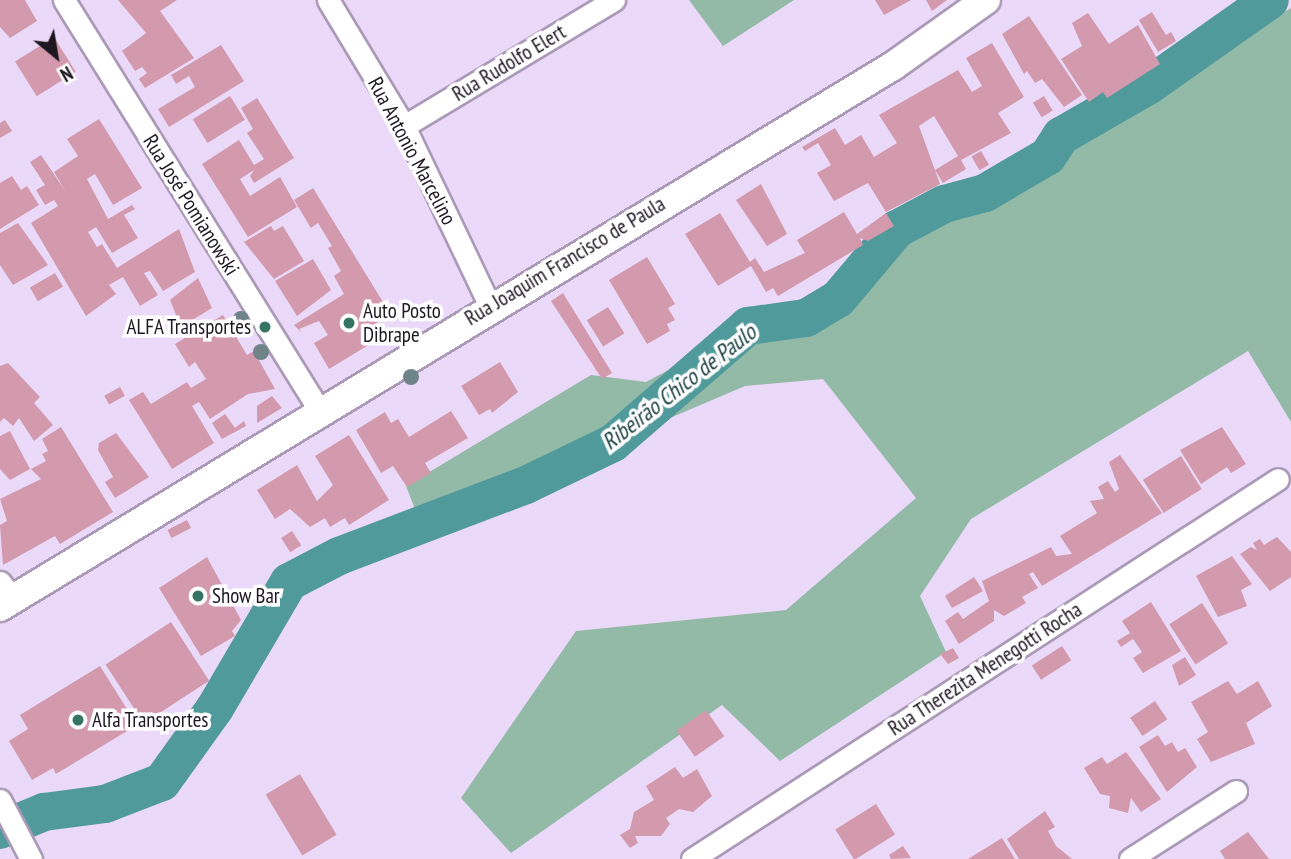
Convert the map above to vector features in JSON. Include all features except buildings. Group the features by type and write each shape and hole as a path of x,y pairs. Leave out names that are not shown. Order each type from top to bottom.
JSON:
{"main road":[{"name":"Rua Joaquim Francisco de Paula","path":"4,596 893,66 986,0"}],"street":[{"name":"Rua José Pomianowski","path":"64,0 318,410"},
{"name":"Rua Antonio Marcelino","path":"328,0 404,127 490,306"},
{"name":"Rua Rudolfo Elert","path":"404,127 614,0"},
{"name":"Rua Therezita Menegotti Rocha","path":"692,859 1278,479"},
{"path":"1130,859 1236,790"},
{"path":"0,800 31,859"}],"green space":[{"path":"689,0 794,0 723,46"},
{"path":"1291,8 1291,422 1248,351 971,519 920,596 946,652 780,761 722,705 511,853 461,798 576,631 786,610 916,498 823,379 745,386 421,524 406,486 591,375 646,382 809,295"}],"waterway":[{"name":"Ribeirão Chico de Paulo","path":"0,830 44,812 105,804 162,782 215,708 289,582 339,556 526,485 613,443 748,326 806,318 838,299 897,229 944,204 985,193 1048,156 1061,136 1148,86 1270,0"}],"place":[{"name":"Auto Posto Dibrape","path":"349,323"},
{"name":"ALFA Transportes","path":"265,327"},
{"name":"Show Bar","path":"198,596"},
{"name":"Alfa Transportes","path":"78,720"}]}
